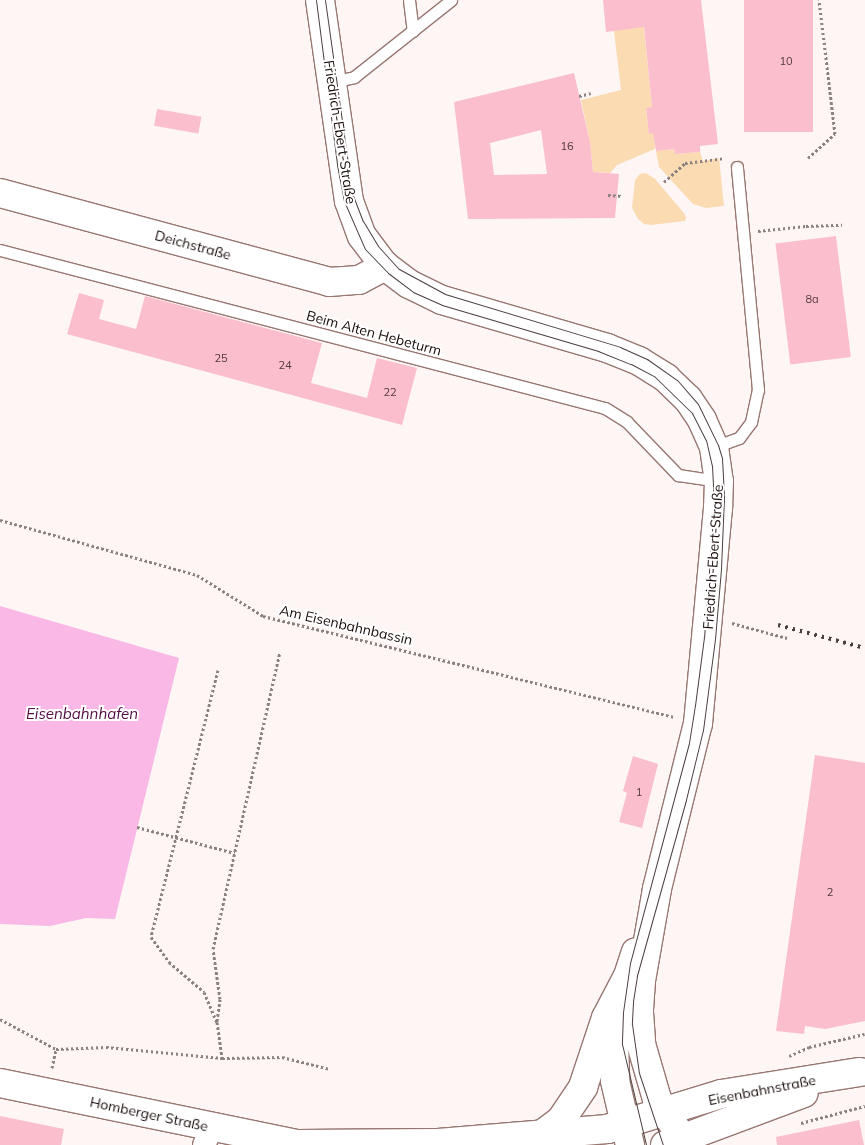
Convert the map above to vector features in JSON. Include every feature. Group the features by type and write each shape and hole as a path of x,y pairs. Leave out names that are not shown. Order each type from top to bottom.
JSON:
{"main road":[{"name":"Friedrich-Ebert-Straße","path":"320,0 349,201 362,236 385,266 409,284 442,300 606,348 639,361 666,378 688,399 702,420 714,447 719,482 709,617 698,723 657,890 642,981 639,1012 641,1044 646,1063 657,1099 665,1112 678,1143"},
{"name":"Deichstraße","path":"0,193 329,282 359,280 385,266"},
{"path":"628,1135 615,1081 614,1043 618,1011 657,890"},
{"path":"540,1136 561,1120 583,1087 606,1018 628,976"},
{"name":"Eisenbahnstraße","path":"665,1112 721,1094 862,1071"},
{"name":"Eisenbahnstraße","path":"678,1143 862,1071"},
{"name":"Homberger Straße","path":"0,1083 208,1136 300,1144 438,1143 607,1129 628,1135 665,1112"}],"lane":[{"path":"409,0 413,31"},
{"path":"331,82 354,77 452,0"},
{"path":"714,447 739,438 751,422 758,390 737,167"},
{"name":"Beim Alten Hebeturm","path":"0,250 605,408 626,422 678,475 719,482"}],"path":[{"path":"808,158 835,134 819,0"},
{"path":"579,96 591,93"},
{"path":"664,182 686,163 728,157"},
{"path":"608,195 622,196"},
{"path":"742,233 806,226 842,225"},
{"name":"Am Eisenbahnbassin","path":"0,520 197,575 262,616 579,692 698,723"},
{"path":"709,617 787,638"},
{"path":"222,1058 217,1022 220,999 213,949 280,652"},
{"path":"217,1022 204,992 169,962 151,937 218,670"},
{"path":"137,827 235,853"},
{"path":"0,1019 56,1049 106,1047 222,1058 282,1057 330,1069"},
{"path":"785,1058 809,1047 865,1034"},
{"path":"42,1066 61,1070"}],"shaded area":[{"path":"641,0 652,107 646,109 649,133 654,133 655,149 617,165 610,173 593,172 590,142 581,100 621,90 614,31"},
{"path":"674,149 675,154 700,152 703,161 719,158 724,206 706,208 693,204 659,167 656,151"},
{"path":"646,173 655,179 684,213 685,221 651,225 644,224 638,219 632,208 635,180 640,174"}],"water":[{"name":"Eisenbahnhafen","path":"0,606 179,658 115,919 86,918 50,926 0,924"}],"building":[{"path":"603,0 701,0 718,144 700,146 700,152 675,154 674,149 656,151 653,133 649,134 646,108 652,107 644,27 606,32"},
{"path":"744,0 813,0 813,132 744,132"},
{"path":"574,73 590,142 593,172 619,174 615,218 468,219 454,102","holes":["541,130 547,174 494,175 490,143"]},
{"path":"157,109 201,117 198,134 154,126"},
{"path":"836,236 851,357 790,365 775,243"},
{"path":"79,293 104,300 99,319 136,329 145,296 322,343 311,383 367,398 377,358 417,368 402,425 67,334"},
{"path":"815,755 865,763 865,1021 825,1029 805,1026 804,1034 776,1031"},
{"path":"633,756 658,764 642,828 619,822 627,793 623,791"},
{"path":"0,1116 64,1129 61,1145 0,1145"},
{"path":"859,1120 864,1145 777,1145 776,1137"}],"tram line":[{"path":"316,0 337,165 344,201 365,249 388,273 413,292 442,305 598,351 631,364 655,377 692,413 706,440 712,466 714,505 704,637 695,705 689,743 630,963 623,1012 622,1044 646,1145"},
{"path":"325,0 352,193 363,221 378,246 399,269 445,294 620,347 647,359 678,381 698,404 718,445 722,458 724,497 721,569 715,639 703,730 686,800 637,976 633,1002 632,1024 639,1073 663,1145"}],"railway":[{"path":"778,625 865,648"}]}
